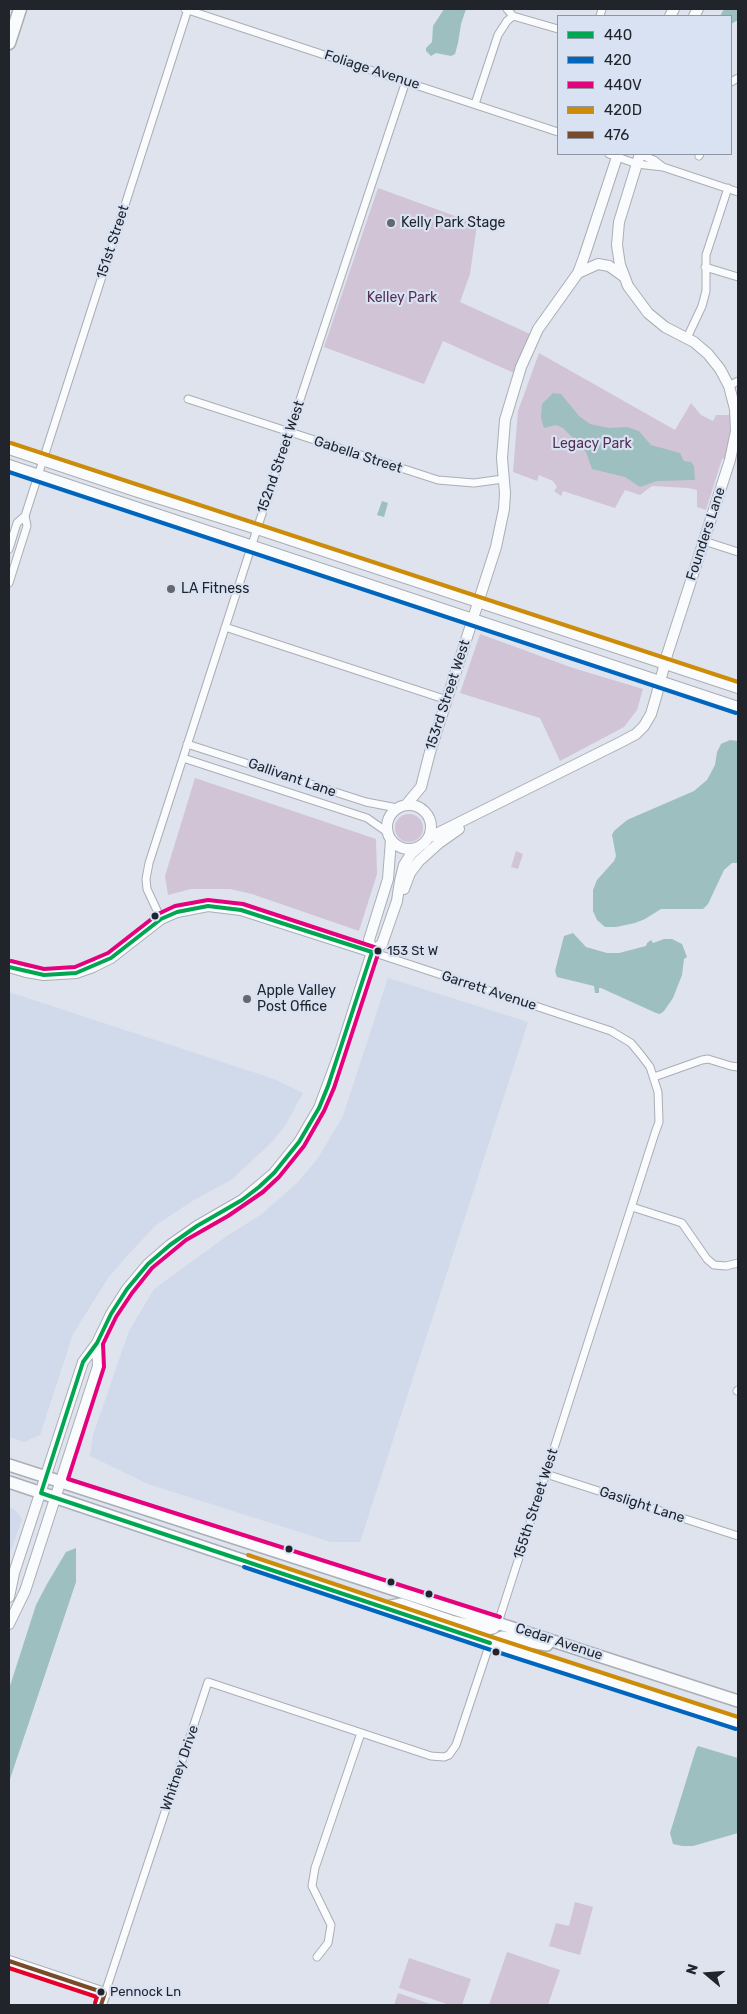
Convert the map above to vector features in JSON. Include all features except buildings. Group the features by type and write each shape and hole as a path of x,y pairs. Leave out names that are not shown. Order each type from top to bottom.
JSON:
{"highway":[{"path":"9,43 20,9"}],"main road":[{"name":"Cedar Avenue","path":"9,1465 738,1701"},
{"name":"Cedar Avenue","path":"9,1482 738,1724"},
{"path":"384,1607 401,1604 452,1621 486,1629 493,1628 498,1622"},
{"path":"490,1643 502,1637 586,1651"}],"street":[{"name":"Foliage Avenue","path":"186,9 557,132"},
{"name":"151st Street","path":"25,516 186,9"},
{"path":"507,9 513,16 557,29"},
{"path":"475,104 496,40 507,21 513,16"},
{"name":"152nd Street West","path":"161,919 148,894 147,873 257,529 406,81"},
{"path":"615,155 639,156 663,167 738,192"},
{"name":"153rd Street West","path":"401,807 421,787 502,521 505,493 502,458 505,420 523,362 538,329 578,273 615,155"},
{"name":"Founders Lane","path":"428,838 636,734 644,726 651,714 664,664 735,441 735,410 734,384 708,354 687,338 665,327 648,313 633,295 623,276 617,245 618,227 639,156"},
{"path":"687,338 702,306 706,291 706,255 728,188"},
{"path":"578,273 598,264 609,266 623,276"},
{"path":"705,268 738,277"},
{"name":"Gabella Street","path":"188,399 438,480 474,483 503,479"},
{"path":"9,449 738,688"},
{"path":"9,465 738,707"},
{"path":"9,550 18,523 25,516"},
{"path":"9,583 27,526 25,516"},
{"path":"704,541 738,552"},
{"path":"225,627 446,700"},
{"name":"Gallivant Lane","path":"188,744 378,806 401,807"},
{"name":"Gallivant Lane","path":"183,758 367,818 389,836"},
{"path":"9,1597 14,1573 83,1362 97,1343 111,1314 127,1289 148,1264 182,1235 225,1211 274,1173 299,1142 319,1108 372,952 369,940 388,879 388,819 401,807 413,805 425,812 431,825 428,838 411,854 404,865 397,900 382,944 372,952"},
{"name":"Founders Lane","path":"397,900 410,873 419,861 439,843 475,816"},
{"path":"389,836 401,848 408,849 420,846"},
{"name":"Garrett Avenue","path":"9,967 44,975 65,975 85,970 111,958 161,919 191,908 208,906 226,907 372,952 611,1032 625,1039 646,1060 654,1077 659,1098 658,1122 574,1385"},
{"path":"654,1077 708,1059 738,1067"},
{"path":"632,1206 682,1223 707,1260 714,1265 726,1266 738,1263"},
{"path":"9,1624 25,1591 98,1366 97,1343"},
{"name":"155th Street West","path":"498,1622 574,1385"},
{"name":"Gaslight Lane","path":"546,1474 738,1536"},
{"name":"Whitney Drive","path":"101,2005 208,1682 437,1758 449,1754 458,1740 490,1643"},
{"path":"317,1957 328,1943 332,1925 312,1886 315,1868 361,1733"},
{"path":"9,1961 106,1993"}],"shaded area":[{"path":"444,9 466,9 455,54 451,56 436,53 431,56 426,51 426,48 432,42 433,26"},
{"path":"724,9 738,9 738,20 732,23 732,15 721,15"},
{"path":"553,393 561,394 579,416 590,424 609,428 627,427 639,431 651,445 680,453 684,461 691,462 694,466 695,480 657,481 640,487 625,477 592,469 586,452 563,428 556,425 544,428 541,418 542,404"},
{"path":"382,501 388,503 384,517 377,515"},
{"path":"730,740 738,741 738,863 732,863 724,870 708,904 703,909 661,909 635,923 605,927 597,920 593,911 593,890 597,880 614,861 616,856 612,835 614,831 627,820 694,791 707,780 715,765 717,752 721,744"},
{"path":"573,933 586,947 607,953 619,953 646,946 651,940 653,943 664,939 672,939 682,944 687,957 684,959 682,975 673,998 664,1011 660,1014 656,1013 601,988 599,988 599,993 595,993 594,986 557,977 555,971 564,936"},
{"path":"388,978 528,1022 360,1542 331,1542 148,1484 90,1456 93,1435 129,1331 154,1289 227,1236 262,1214 298,1182 318,1158 343,1116"},
{"path":"9,992 274,1079 303,1093 286,1124 272,1142 231,1180 194,1200 156,1225 108,1278 73,1334 40,1435 24,1442 9,1437"},
{"path":"9,1507 15,1510 22,1519 9,1556"},
{"path":"76,1548 76,1582 9,1782 9,1689 36,1605 66,1552"},
{"path":"698,1746 738,1758 738,1833 693,1846 682,1846 673,1844 670,1833"}],"green space":[{"name":"Kelley Park","path":"378,188 477,224 470,274 460,302 530,334 514,373 443,341 424,384 324,347"},
{"name":"Legacy Park","path":"539,353 675,430 691,403 701,415 713,421 716,415 730,415 731,428 728,448 725,459 722,459 706,510 697,507 697,490 688,488 652,486 640,495 625,490 615,508 563,491 561,496 554,491 557,487 553,481 539,475 537,481 513,472 518,411"},
{"path":"480,634 573,668 643,689 637,710 624,727 560,761 540,718 460,693"},
{"path":"195,778 376,839 377,874 359,931 252,894 230,889 191,889 168,895 165,876"},
{"path":"409,814 419,818 423,828 419,838 409,842 399,838 395,828 399,818"},
{"path":"516,851 523,854 518,869 511,867"},
{"path":"575,1902 593,1907 580,1955 549,1946 556,1923 569,1926"},
{"path":"507,1952 560,1970 548,2005 489,2005"},
{"path":"409,1958 471,1979 462,2005 450,2005 399,1988"},
{"path":"398,1993 433,2005 394,2005"}],"transit line":[{"name":"420D","path":"11,443 738,682"},
{"name":"420","path":"9,472 736,713"},
{"name":"440V","path":"11,961 44,969 75,967 108,953 158,914 175,906 208,900 243,904 377,948 378,954 334,1088 324,1111 304,1146 279,1177 263,1192 228,1216 186,1240 152,1268 116,1317 103,1344 104,1367 68,1479 500,1617"},
{"name":"440","path":"9,967 44,975 76,973 111,958 161,919 177,912 208,906 241,910 372,952"},
{"name":"440","path":"372,952 328,1086 319,1108 299,1142 274,1173 259,1187 242,1200 197,1226 170,1245 148,1264 127,1289 111,1314 97,1343 83,1362 41,1493 490,1643"},
{"name":"420D","path":"248,1555 738,1717"},
{"name":"420","path":"244,1567 488,1649 736,1729"},
{"name":"476","path":"9,1961 105,1993 101,2005"},
{"path":"9,1968 97,1997 95,2003"}],"place":[{"name":"Kelly Park Stage","path":"391,223"},
{"name":"LA Fitness","path":"171,589"},
{"name":"153 St W","path":"378,951"},
{"name":"Apple Valley Post Office","path":"247,999"},
{"name":"Pennock Ln","path":"101,1992"}]}
